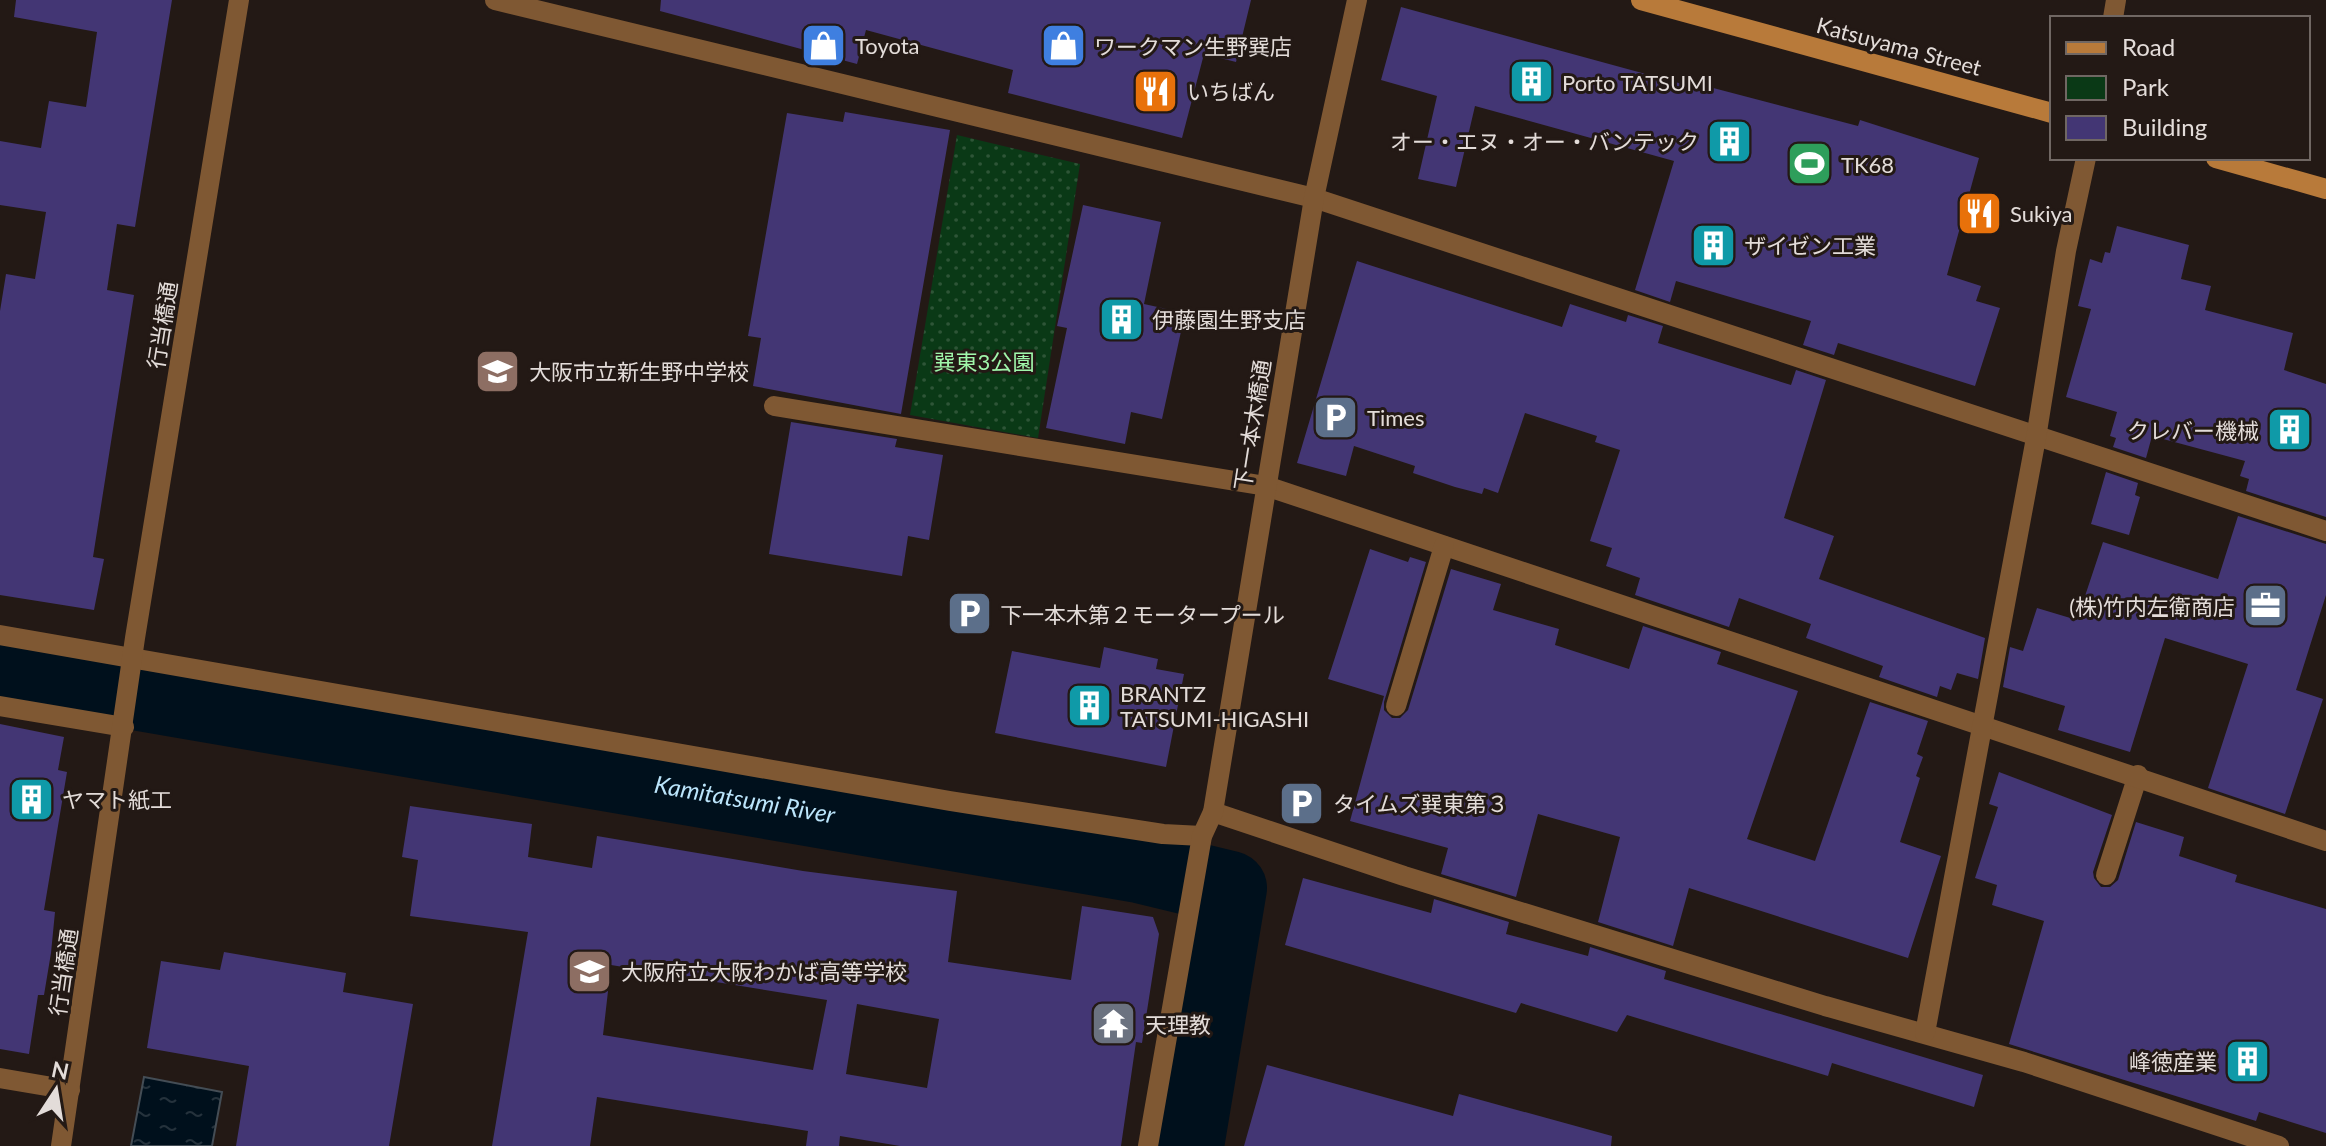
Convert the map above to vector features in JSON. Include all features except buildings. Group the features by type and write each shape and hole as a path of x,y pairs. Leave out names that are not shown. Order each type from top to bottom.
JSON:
{"main road":[{"name":"Katsuyama Street","path":"1641,0 2050,112"},
{"path":"2223,160 2326,189"}],"street":[{"name":"行当橋通","path":"61,1146 131,664 239,0"},
{"path":"495,0 1314,198 2326,531"},
{"name":"下一本木橋通","path":"1148,1146 1200,845 1213,812 1314,198 1357,0"},
{"path":"1925,1033 2036,438 2066,251 2086,160"},
{"path":"774,406 1266,486 1983,727 2138,775 2326,841"},
{"path":"1396,706 1444,546"},
{"path":"0,635 131,664 1163,834 1200,845"},
{"path":"0,706 124,719"},
{"path":"2106,875 2138,775"},
{"path":"1213,812 1404,876 1825,1006 1925,1033 2279,1146"},
{"path":"0,1078 70,1090"}],"green space":[{"name":"巽東3公園","path":"957,135 1080,164 1038,438 910,415"}],"water":[{"path":"144,1077 222,1092 212,1146 131,1146"}],"waterway":[{"name":"Kamitatsumi River","path":"0,670 1139,866 1230,888 1187,1146"}],"place":[{"name":"Toyota","path":"824,45"},
{"name":"ワークマン生野巽店","path":"1063,46"},
{"name":"Porto TATSUMI","path":"1531,82"},
{"name":"いちばん","path":"1156,91"},
{"name":"オー・エヌ・オー・バンテック","path":"1730,141"},
{"name":"TK68","path":"1810,164"},
{"name":"Sukiya","path":"1979,213"},
{"name":"ザイゼン工業","path":"1713,245"},
{"name":"伊藤園生野支店","path":"1121,319"},
{"name":"大阪市立新生野中学校","path":"498,371"},
{"name":"Times","path":"1336,417"},
{"name":"クレバー機械","path":"2290,430"},
{"name":"(株)竹内左衛商店","path":"2266,606"},
{"name":"下一本木第２モータープール","path":"969,614"},
{"name":"BRANTZ TATSUMI-HIGASHI","path":"1089,706"},
{"name":"ヤマト紙工","path":"31,799"},
{"name":"タイムズ巽東第３","path":"1302,803"},
{"name":"大阪府立大阪わかば高等学校","path":"590,971"},
{"name":"天理教","path":"1114,1024"},
{"name":"峰徳産業","path":"2248,1061"}]}
